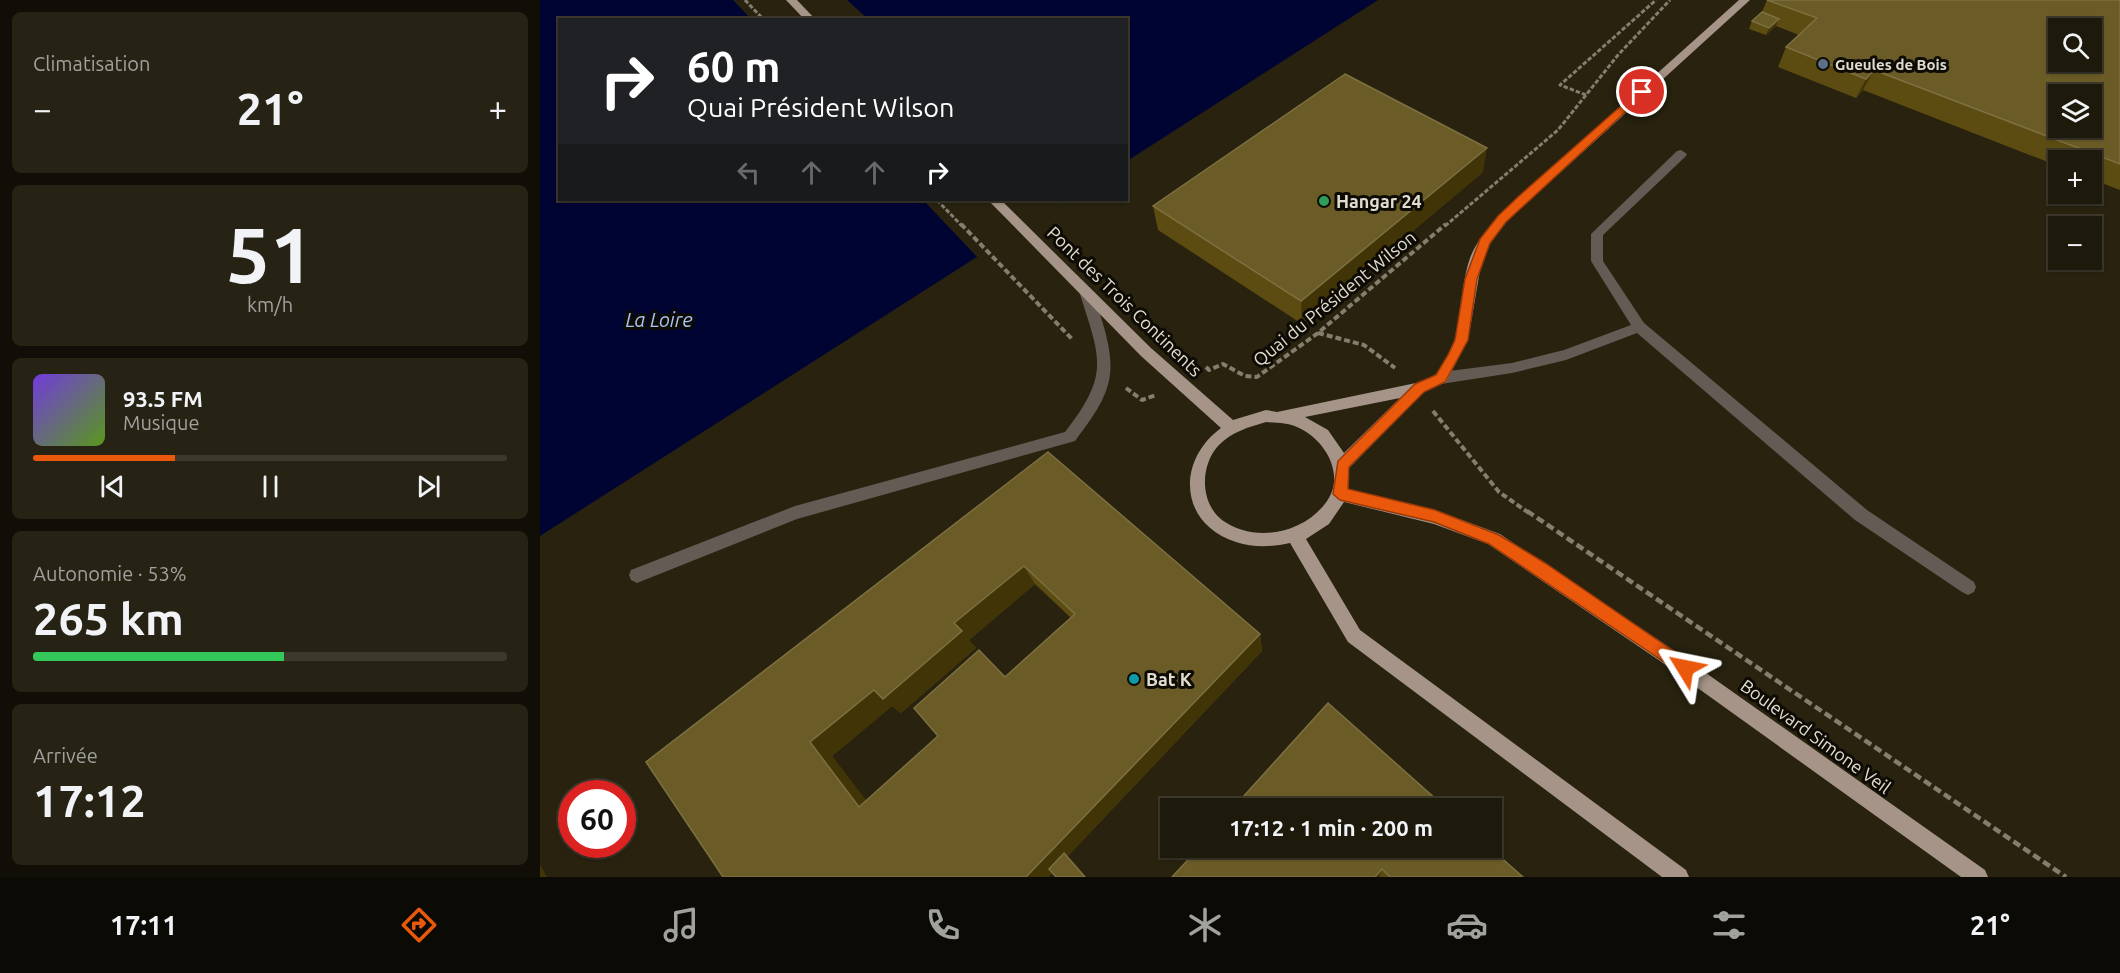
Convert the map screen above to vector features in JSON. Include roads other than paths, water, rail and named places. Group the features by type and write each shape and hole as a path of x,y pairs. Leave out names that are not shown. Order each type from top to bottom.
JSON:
{"main road":[{"path":"791,0 809,18"},
{"path":"1281,416 1302,422 1321,432 1335,447 1342,465 1340,494 1319,524 1295,536 1267,541 1240,537 1217,525 1202,506 1196,484 1199,462 1211,442 1230,427 1251,419 1281,416 1419,388 1441,378 1461,340 1476,260 1484,242 1502,219 1745,0"},
{"name":"Pont des Trois Continents","path":"995,201 1146,352 1230,427"},
{"path":"1342,465 1419,388"},
{"name":"Boulevard Simone Veil","path":"1340,494 1435,516 1494,539 1666,654 1978,877"},
{"path":"1295,536 1354,636 1679,877"}],"lane":[{"path":"1681,154 1597,234 1598,261 1639,327 1861,515 1968,587"},
{"path":"637,575 795,513 1070,437 1094,409 1102,393 1107,360 1086,291"},
{"path":"1441,378 1512,368 1566,355 1639,327"}],"water":[{"name":"La Loire","path":"540,0 1378,0 1128,160 1128,18 558,18 558,201 1064,201 540,536"}],"place":[{"name":"Gueules de Bois","path":"1823,64"},
{"name":"Hangar 24","path":"1324,201"},
{"name":"Bat K","path":"1134,679"}]}
